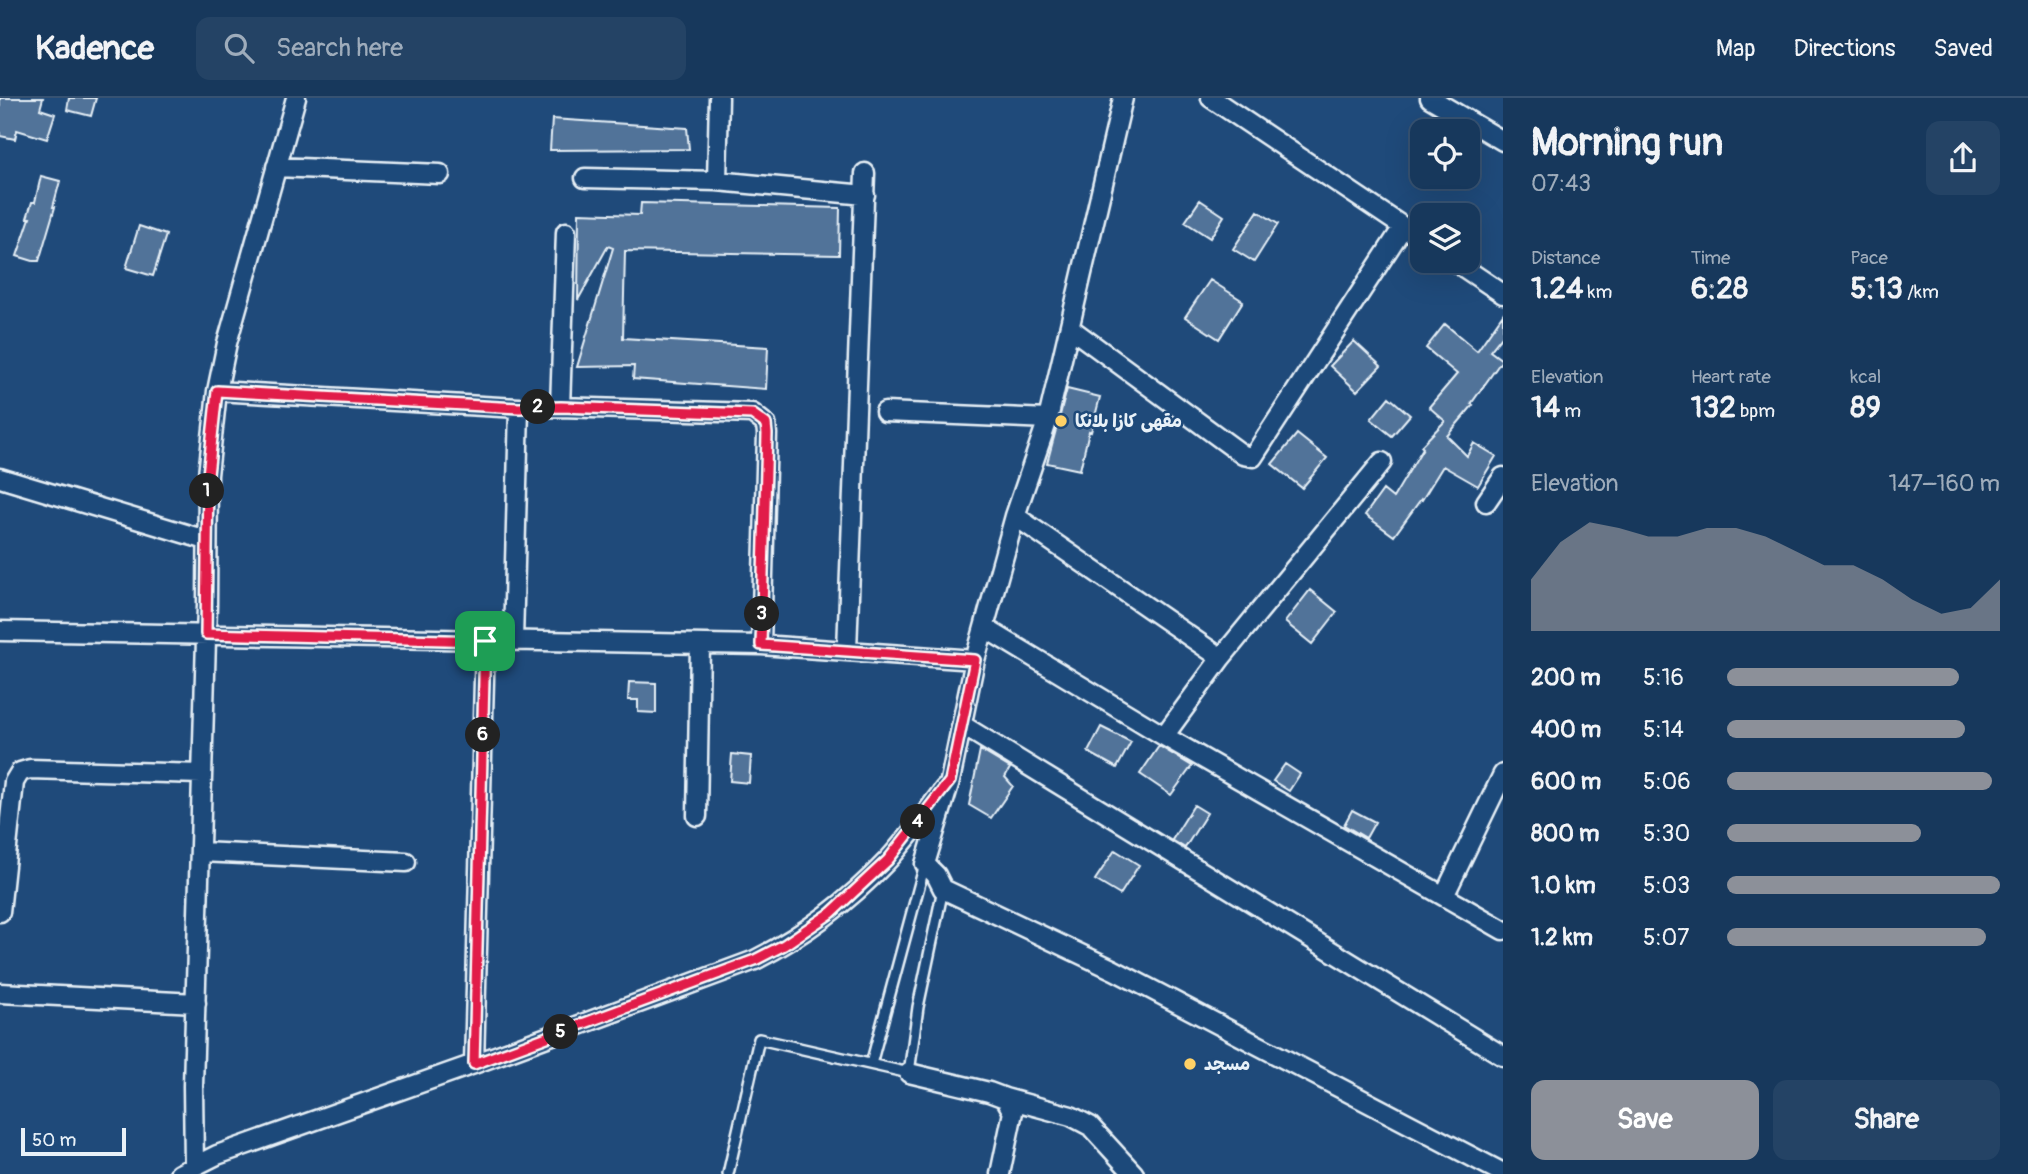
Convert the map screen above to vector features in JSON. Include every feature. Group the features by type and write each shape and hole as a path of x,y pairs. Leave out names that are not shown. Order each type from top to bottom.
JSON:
{"street":[{"path":"296,98 228,343 217,391 208,475 201,852 196,1003 186,1170 217,1155 755,960 784,945 831,913 866,883 888,860 950,781"},
{"path":"718,181 719,98"},
{"path":"1123,98 1048,419 1015,516 975,660 950,781 925,864 936,875 943,889 1114,970 1503,1173"},
{"path":"1211,98 1410,231"},
{"path":"1430,98 1503,141"},
{"path":"276,167 440,174"},
{"path":"847,650 865,173"},
{"path":"585,178 718,181 865,195"},
{"path":"1070,328 1243,455 1253,457 1404,227"},
{"path":"561,407 566,232"},
{"path":"1472,273 1503,294"},
{"path":"217,391 519,408 752,414 766,424 761,645"},
{"path":"513,641 519,408"},
{"path":"885,412 1048,419"},
{"path":"1164,736 1221,658 1382,462"},
{"path":"1486,502 1503,477"},
{"path":"0,478 206,540"},
{"path":"1015,516 1221,658"},
{"path":"985,628 1164,736 1503,930"},
{"path":"0,631 761,645 975,660"},
{"path":"474,1064 485,641"},
{"path":"697,816 700,645"},
{"path":"962,725 1503,1056"},
{"path":"0,912 14,782 20,772 30,769 201,774"},
{"path":"1444,896 1503,774"},
{"path":"201,852 406,862"},
{"path":"0,993 196,1003"},
{"path":"908,1073 989,1092 1071,1116 1090,1126 1133,1174"},
{"path":"1000,1174 1013,1112 1005,1098"}],"lane":[{"path":"871,1064 925,864"},
{"path":"728,1174 759,1040 908,1073 918,1007 943,889"}],"building":[{"path":"0,98 43,98 40,109 55,114 47,139 17,130 15,139 0,136"},
{"path":"69,98 96,98 91,116 67,110"},
{"path":"552,119 687,128 689,149 550,150"},
{"path":"41,176 60,181 39,261 33,261 17,256"},
{"path":"1200,200 1224,216 1210,238 1185,222"},
{"path":"641,203 840,208 839,255 625,251 623,338 768,347 766,389 633,379 634,366 577,367 613,248 608,246 578,300 579,213 640,215"},
{"path":"1258,211 1278,224 1254,262 1233,249"},
{"path":"139,226 166,235 153,276 126,268"},
{"path":"1210,280 1243,301 1219,339 1185,317"},
{"path":"1503,314 1503,335 1490,351 1502,360 1471,404 1473,405 1447,436 1467,456 1474,443 1496,456 1478,486 1443,466 1422,500 1394,536 1365,515 1383,490 1393,498 1423,448 1421,446 1445,421 1429,407 1457,374 1426,348 1445,324 1477,351"},
{"path":"1354,341 1381,366 1357,391 1330,366"},
{"path":"1067,389 1100,397 1080,470 1047,463"},
{"path":"1389,397 1410,415 1392,436 1371,419"},
{"path":"1297,434 1327,458 1302,488 1272,464"},
{"path":"1310,590 1337,612 1312,644 1285,622"},
{"path":"629,682 656,683 656,713 638,712 638,700 628,700"},
{"path":"1101,727 1131,742 1117,768 1088,752"},
{"path":"1159,746 1192,766 1171,795 1140,774"},
{"path":"980,750 1010,768 1005,777 1013,786 991,818 969,805"},
{"path":"732,754 751,756 749,783 730,781"},
{"path":"1285,764 1300,774 1289,791 1273,781"},
{"path":"1194,805 1207,813 1185,848 1172,840"},
{"path":"1352,810 1375,822 1366,838 1344,825"},
{"path":"1115,850 1139,865 1120,895 1095,880"}],"place":[{"name":"مقهى كازا بلانكا","path":"1061,421"},
{"name":"مسجد","path":"1190,1064"}],"route":[{"path":"217,391 519,408 752,414 766,424 767,434 761,645 975,660 950,781 888,860 831,913 784,945 755,960 474,1064 485,641 206,634 208,475 217,391"}]}
